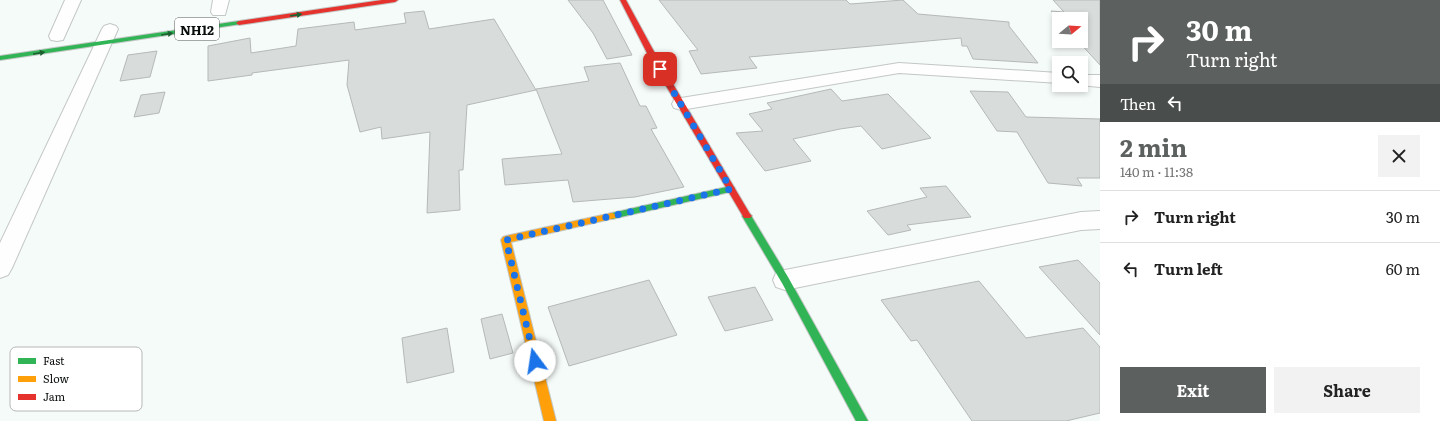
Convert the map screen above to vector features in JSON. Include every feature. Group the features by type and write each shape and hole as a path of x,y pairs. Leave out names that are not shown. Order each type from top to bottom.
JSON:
{"main road":[{"name":"NH12","path":"0,58 108,32 395,0"},
{"path":"623,0 680,104 785,280 862,421"},
{"path":"550,421 506,240 731,189"}],"street":[{"path":"60,36 73,0"},
{"path":"0,268 10,224 108,32"},
{"path":"680,104 899,68 1052,78"},
{"path":"1088,80 1100,81"},
{"path":"785,280 1081,221 1100,220"}],"building":[{"path":"568,0 603,0 632,55 607,59 593,33"},
{"path":"659,0 846,0 850,4 903,0 918,14 1009,22 1009,26 1038,63 973,59 967,46 962,46 961,38 749,57 757,68 701,74 689,51 698,50"},
{"path":"1053,0 1100,0 1100,65 1084,48 1088,48 1088,12 1064,12"},
{"path":"424,11 429,29 494,19 536,90 467,105 463,170 459,170 460,210 427,213 430,132 382,139 381,127 360,132 347,85 349,60 252,73 252,75 208,81 208,46 250,38 251,53 296,46 298,29 354,22 355,30 406,23 404,13"},
{"path":"157,51 150,77 120,81 128,55"},
{"path":"620,63 640,106 646,106 657,128 651,129 684,187 635,197 573,202 568,180 505,185 502,159 562,154 536,89 589,81 584,67"},
{"path":"831,89 842,101 888,94 931,138 882,149 861,126 840,129 793,139 811,161 765,171 736,133 763,131 749,114 772,109 767,103"},
{"path":"970,91 1008,92 1026,117 1100,119 1100,178 1077,178 1082,186 1048,183 1017,132 997,131"},
{"path":"165,92 159,113 134,117 141,95"},
{"path":"946,186 971,217 907,225 911,230 888,235 867,211 927,197 920,188"},
{"path":"1078,260 1100,283 1100,335 1039,267"},
{"path":"649,280 677,335 569,366 548,307"},
{"path":"979,281 1026,338 1083,328 1100,347 1100,413 1066,421 972,421 917,340 911,341 881,300"},
{"path":"755,287 773,320 725,331 708,297"},
{"path":"502,314 513,353 490,359 481,319"},
{"path":"447,328 454,372 407,383 402,338"}],"traffic: fast":[{"path":"0,58 239,23"},
{"path":"612,216 731,189"},
{"path":"747,216 785,280 862,421"}],"traffic: slow":[{"path":"550,421 506,240 612,216"}],"traffic: jam":[{"path":"239,23 395,0"},
{"path":"623,0 653,57 747,216"}],"route":[{"path":"535,361 506,240 731,189 660,69"}]}
